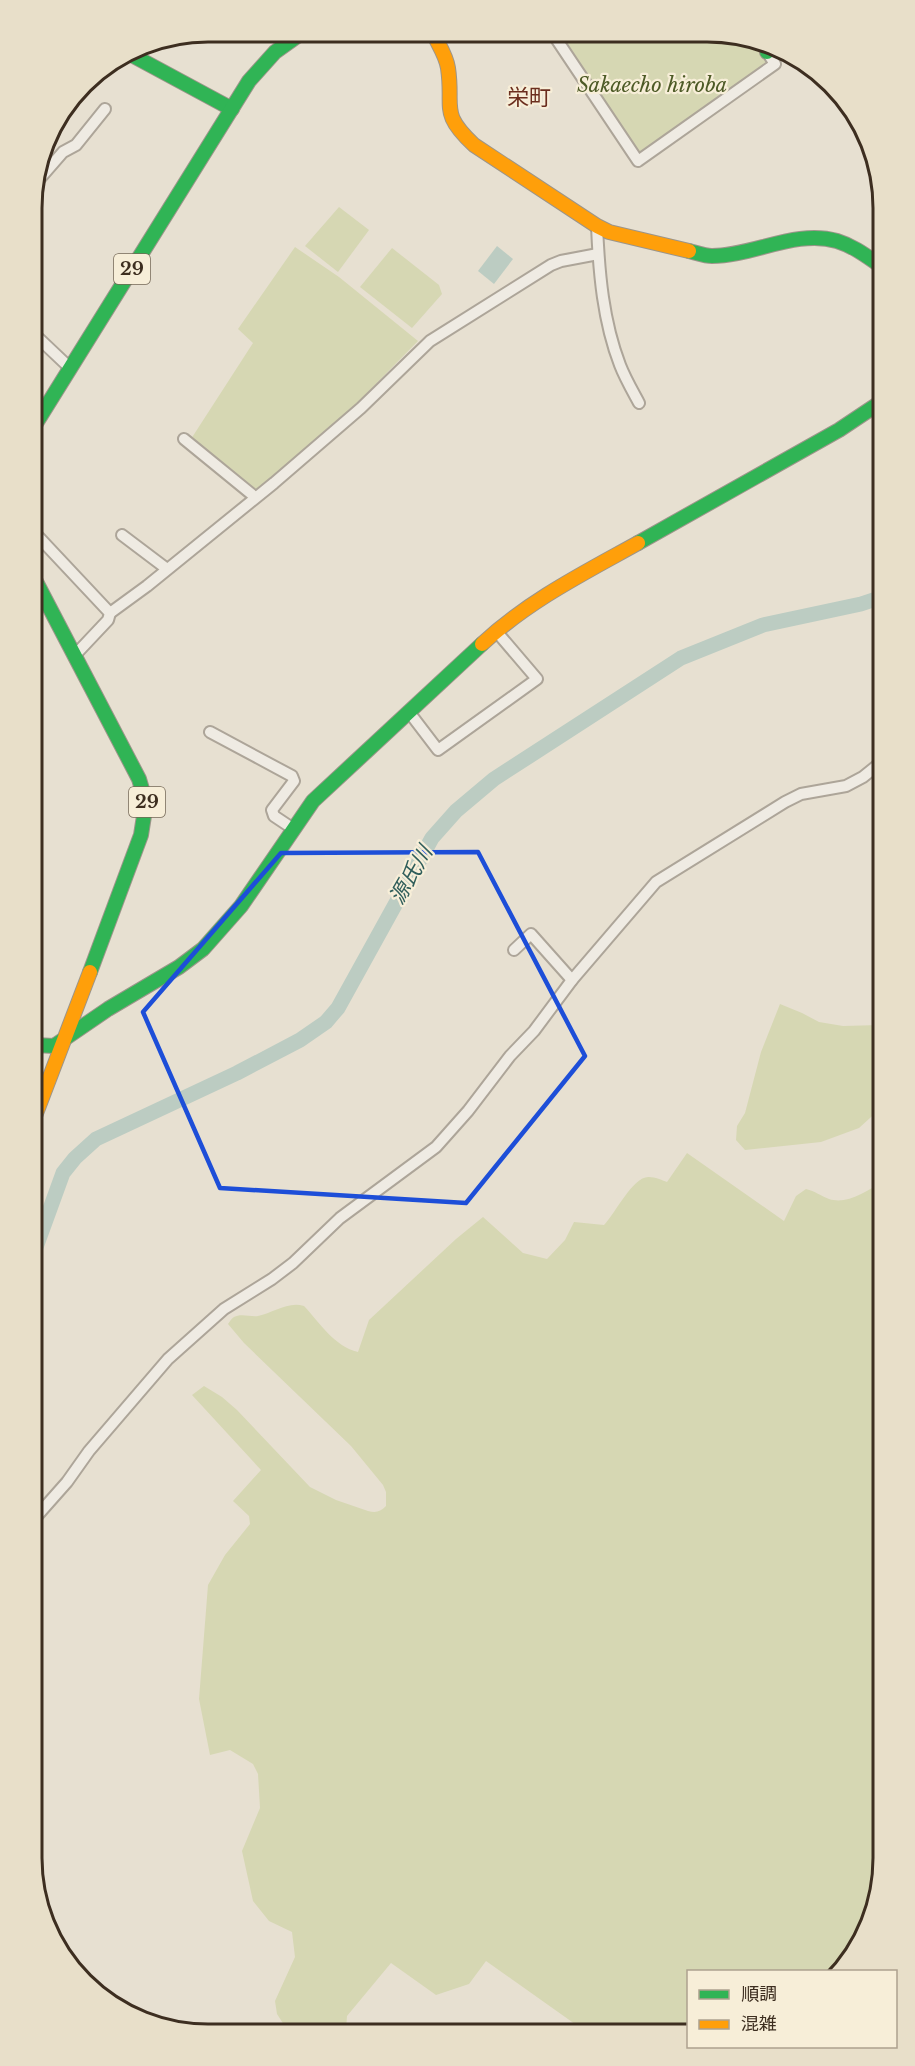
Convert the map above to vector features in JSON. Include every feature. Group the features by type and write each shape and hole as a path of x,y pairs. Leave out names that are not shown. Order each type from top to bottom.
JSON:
{"street":[{"path":"137,58 231,109 260,67 289,42"},
{"path":"438,42 446,58 448,69 448,112 458,130 474,145 597,226 609,232 710,256 724,256 795,239 827,238 855,247 873,260"},
{"path":"558,42 638,161 775,64 770,55"},
{"path":"46,171 63,152 76,145 105,109"},
{"name":"29","path":"42,413 231,109"},
{"path":"597,226 599,271 606,317 620,365 639,403"},
{"path":"75,655 108,620 110,613 167,569 361,408 430,340 551,265 598,254"},
{"path":"42,341 70,368"},
{"path":"42,1045 54,1046 115,1004 184,964 213,940 237,912 292,828 313,801 496,631 549,593 839,430 873,407"},
{"path":"184,440 255,497"},
{"path":"122,535 167,569"},
{"path":"42,541 110,613"},
{"name":"29","path":"42,593 139,779 147,804 145,825 139,844 42,1097"},
{"path":"409,712 438,750 537,679 496,631"},
{"path":"210,732 292,776 294,781 272,810 274,816 292,828"},
{"path":"42,1510 67,1482 89,1451 168,1359 224,1309 293,1263 340,1218 436,1148 468,1112 510,1056 534,1031 572,980 656,882 801,794 846,786 873,769"},
{"path":"514,950 531,934 572,980"}],"highlighted area":[{"path":"478,852 585,1056 466,1203 220,1188 143,1012 281,853"}],"green space":[{"name":"Sakaecho hiroba","path":"562,42 718,42 739,45 765,53 772,63 641,156"},
{"path":"339,207 369,230 338,272 305,246"},
{"path":"295,247 339,277 418,341 356,404 256,491 191,439 253,343 238,329"},
{"path":"392,248 439,285 442,294 412,328 360,287"},
{"path":"780,1004 819,1022 843,1026 873,1025 873,1115 859,1128 821,1142 745,1150 736,1140 737,1126 745,1113 761,1052"},
{"path":"687,1153 784,1221 796,1196 806,1189 829,1199 843,1200 873,1187 873,1869 870,1890 856,1931 839,1959 829,1970 687,1970 687,2024 575,2024 486,1961 469,1984 436,1995 391,1963 347,2016 346,2024 283,2024 277,2014 275,2001 295,1957 292,1932 269,1921 253,1901 242,1851 260,1808 258,1774 253,1764 230,1750 210,1755 199,1699 208,1585 225,1555 250,1524 249,1516 233,1501 261,1470 192,1395 204,1386 222,1397 310,1487 336,1500 368,1511 380,1511 386,1506 386,1492 383,1485 351,1446 244,1343 228,1324 231,1319 240,1315 264,1315 292,1305 304,1306 342,1345 358,1352 369,1320 483,1217 523,1253 547,1259 565,1240 574,1222 604,1225 625,1196 643,1178 656,1178 667,1182"}],"shaded area":[{"path":"497,246 513,259 494,284 478,271"}],"waterway":[{"name":"源氏川","path":"42,1231 63,1173 75,1158 96,1139 237,1073 300,1040 326,1022 338,1008 432,838 456,811 494,779 681,658 763,625 873,600"}],"traffic: fast":[{"path":"42,414 249,81 275,52 289,42"},
{"path":"137,58 232,109"},
{"path":"689,251 709,256 727,255 790,240 822,238 848,245 873,261"},
{"path":"638,543 839,430 873,407"},
{"path":"42,593 139,779 146,803 141,835 90,972"},
{"path":"42,1045 54,1046 108,1009 179,967 203,949 241,906 313,801 482,644"}],"traffic: slow":[{"path":"438,42 447,63 452,117 463,134 474,145 609,232 689,251"},
{"path":"482,644 537,601 638,543"},
{"path":"42,1098 90,972"}],"district":[{"name":"栄町","path":"529,97"}]}
